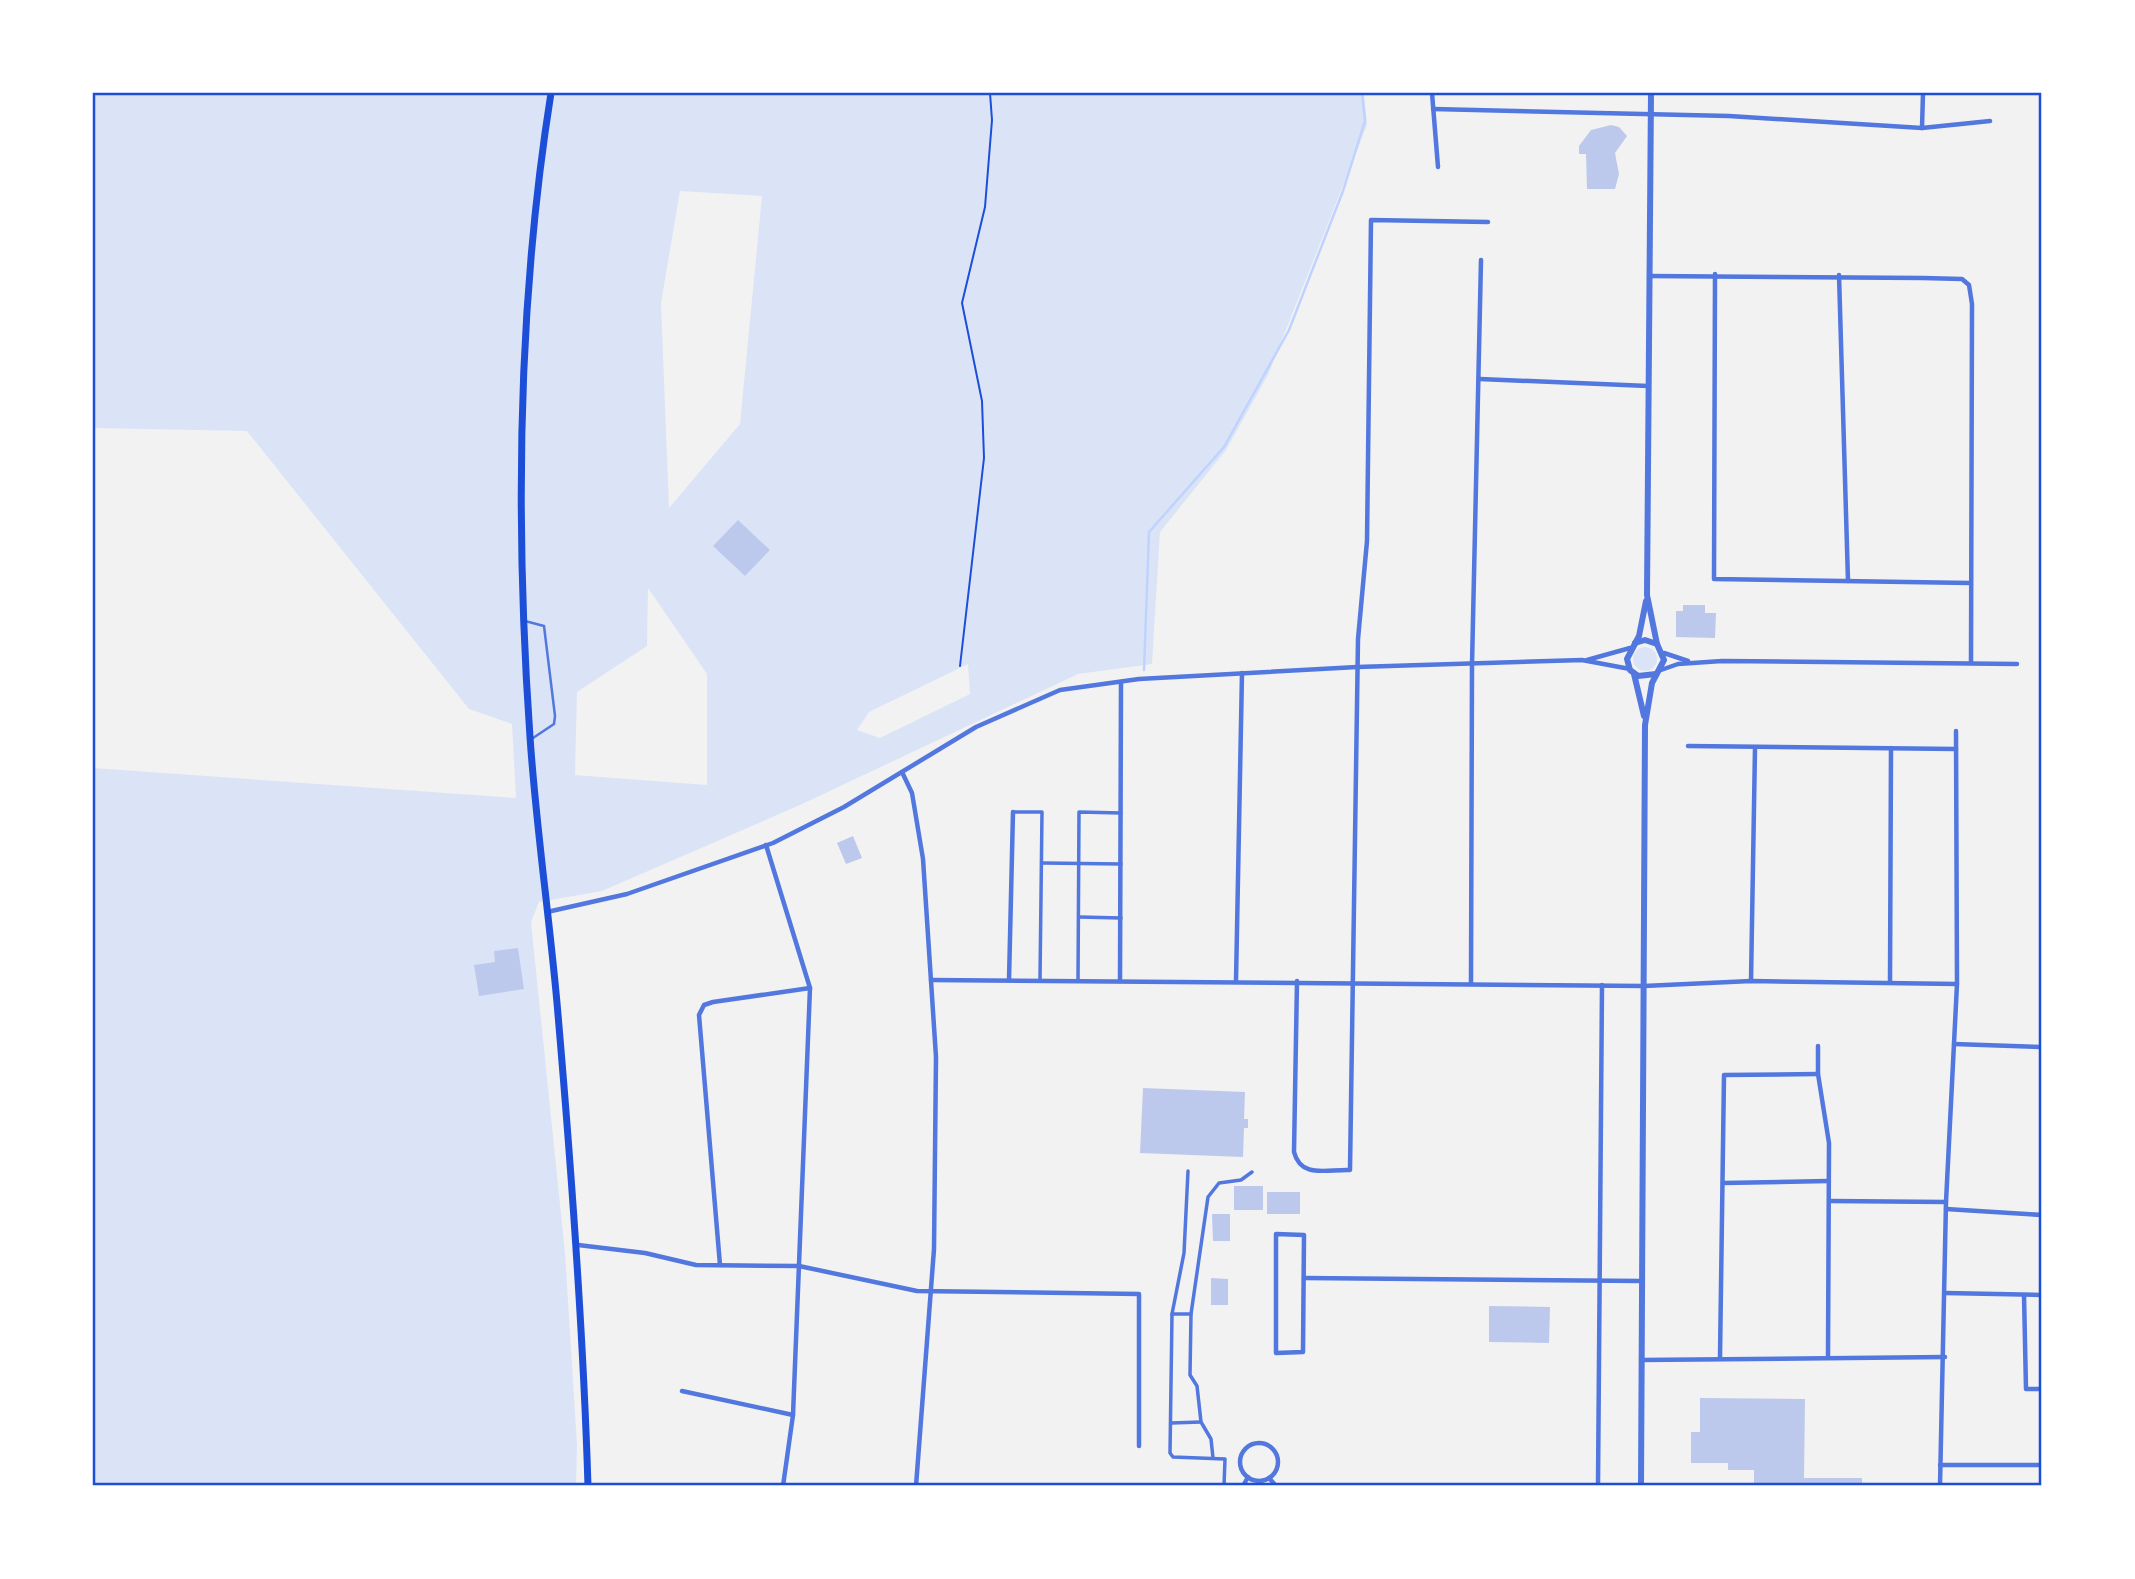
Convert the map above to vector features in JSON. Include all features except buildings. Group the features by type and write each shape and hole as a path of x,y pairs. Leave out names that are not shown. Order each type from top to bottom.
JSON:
{"main road":[{"path":"551,93 534,222 524,358 520,519 530,740 578,1245 589,1486"}],"street":[{"path":"1432,93 1438,167"},
{"path":"1651,93 1647,595 1657,644 1664,653 1696,663"},
{"path":"1922,128 1923,93"},
{"path":"1433,109 1651,115 1922,128 1990,121"},
{"path":"1297,981 1294,1152 1297,1164 1305,1170 1350,1170 1350,1013 1354,982 1357,667 1367,541 1371,220 1488,222"},
{"path":"1471,983 1472,665 1481,260"},
{"path":"1715,274 1714,579 1970,583"},
{"path":"1650,276 1839,275 1962,279 1969,285 1972,304 1970,663"},
{"path":"1839,275 1849,581"},
{"path":"1480,379 1648,386"},
{"path":"1646,725 1627,659 1647,595"},
{"path":"1582,660 1645,640 1657,644"},
{"path":"1641,1486 1646,725 1664,653"},
{"path":"547,912 627,894 766,845 844,807 976,727 1036,698 1060,690 1121,682 1242,673 1582,660 1625,666 1648,678 1659,672 1696,663 2017,664"},
{"path":"1236,981 1242,673"},
{"path":"1120,981 1121,682"},
{"path":"1940,1486 1945,1357 1946,1202 1957,984 1956,731"},
{"path":"1688,746 1956,749"},
{"path":"1751,981 1755,748"},
{"path":"1891,748 1891,982"},
{"path":"902,772 912,793 923,859 936,1057 936,1160 931,1290 916,1486"},
{"path":"1009,980 1013,812 1042,812 1040,981"},
{"path":"1079,981 1079,812 1121,813"},
{"path":"766,845 810,988 793,1415 783,1486"},
{"path":"1042,863 1121,864"},
{"path":"1079,917 1121,918"},
{"path":"931,980 1644,986 1751,981 1957,984"},
{"path":"1598,1486 1602,985"},
{"path":"720,1265 699,1015 704,1005 713,1002 810,988"},
{"path":"1954,1044 2042,1047"},
{"path":"1818,1046 1818,1074 1829,1143 1828,1356"},
{"path":"1720,1357 1724,1075 1818,1074"},
{"path":"2042,1088 2042,1201"},
{"path":"1188,1171 1184,1252 1172,1314 1170,1453 1173,1457 1225,1459 1224,1486"},
{"path":"1213,1458 1212,1439 1201,1422 1197,1386 1190,1375 1191,1314 1208,1196 1219,1183 1241,1180 1252,1172"},
{"path":"1723,1183 1828,1181"},
{"path":"1830,1201 1946,1202"},
{"path":"1946,1209 2042,1215"},
{"path":"1276,1234 1304,1235 1304,1278 1303,1352 1276,1353 1276,1234"},
{"path":"578,1245 645,1252 696,1265 799,1266 917,1291 1139,1294 1139,1446"},
{"path":"1304,1278 1643,1281"},
{"path":"1945,1293 2042,1295"},
{"path":"2024,1296 2026,1389 2042,1389"},
{"path":"1172,1314 1191,1314"},
{"path":"1641,1360 1720,1357 1945,1357"},
{"path":"682,1391 793,1415"},
{"path":"1171,1423 1201,1422"},
{"path":"1256,1443 1268,1445 1277,1455 1277,1469 1269,1478 1256,1480 1248,1477 1241,1468 1240,1459 1244,1450 1256,1443"},
{"path":"1940,1465 2042,1465"},
{"path":"1243,1486 1248,1477"},
{"path":"1269,1478 1276,1486"}],"lane":[{"path":"523,621 544,626 555,716 554,724 530,740"}],"path":[{"path":"960,666 984,458 982,401 962,303 985,207 992,120 990,93"}],"shaded area":[{"path":"93,93 1364,93 1367,125 1268,375 1226,450 1160,532 1152,664 1078,674 800,805 602,891 539,902 531,922 565,1253 577,1445 576,1486 93,1486 93,768 516,798 512,724 469,709 247,431 93,428","holes":["680,191 762,196 740,424 669,508 661,303","648,588 707,674 707,785 575,775 577,692 647,646","968,664 970,694 880,738 857,730 869,712"]},
{"path":"1645,647 1656,654 1657,659 1650,670 1645,671 1634,664 1633,659 1640,648"}],"waterway":[{"path":"1144,670 1149,532 1224,447 1289,330 1343,191 1365,121 1362,93"}]}
